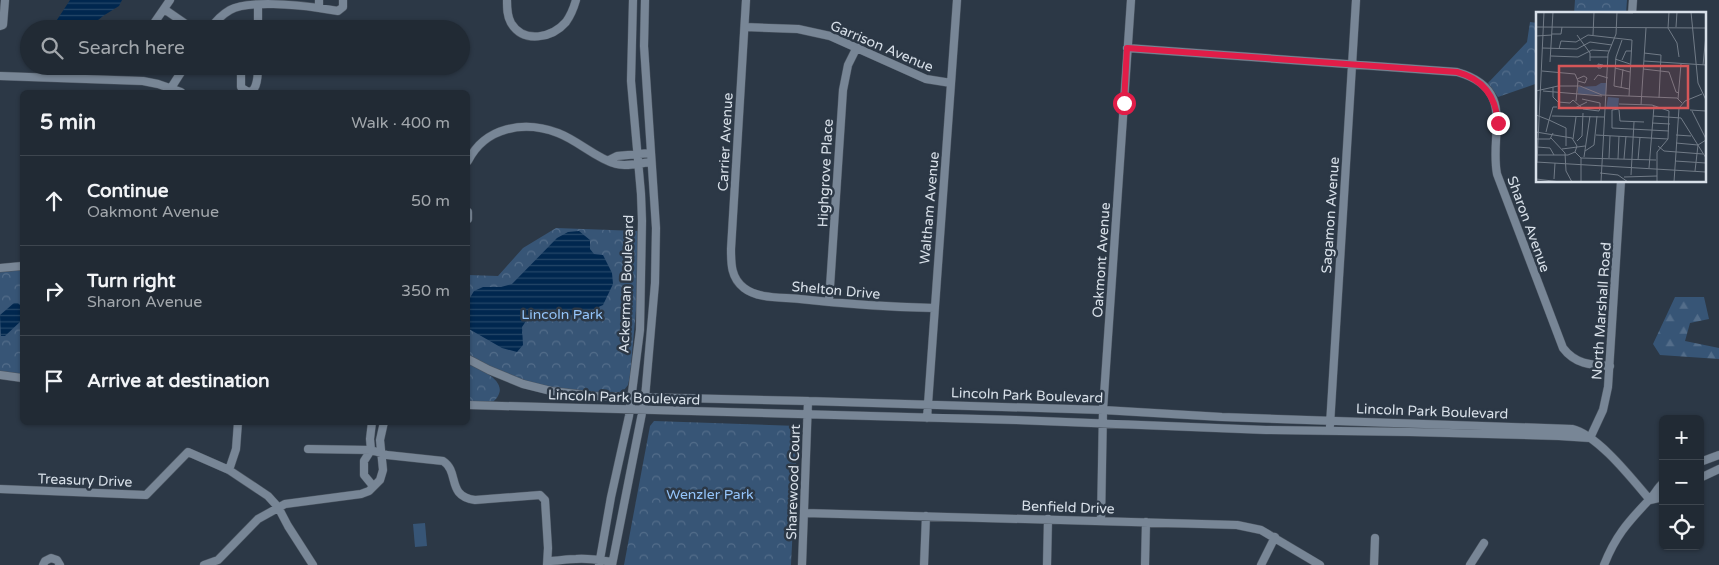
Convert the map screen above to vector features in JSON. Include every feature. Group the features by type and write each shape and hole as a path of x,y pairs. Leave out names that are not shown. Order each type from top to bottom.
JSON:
{"street":[{"path":"0,26 3,25 5,0"},
{"path":"158,20 170,0"},
{"path":"218,20 230,10 247,5 278,3 319,4 338,11 343,7 343,0"},
{"path":"507,0 509,18 516,29 527,36 537,37 550,33 560,27 570,16 576,0"},
{"name":"Ackerman Boulevard","path":"599,563 630,409 640,330 642,212 631,81 633,0"},
{"name":"Ackerman Boulevard","path":"612,564 645,398 655,283 656,228 644,46 645,0"},
{"name":"Carrier Avenue","path":"739,283 734,277 731,263 746,0"},
{"name":"Waltham Avenue","path":"927,418 957,0"},
{"name":"Oakmont Avenue","path":"1101,521 1102,423 1131,0"},
{"name":"Sagamon Avenue","path":"1330,431 1356,0"},
{"path":"258,5 258,20"},
{"path":"164,9 180,20"},
{"name":"Garrison Avenue","path":"744,27 816,32 856,47 926,80 951,83"},
{"name":"Highgrove Place","path":"829,302 843,90 848,65 856,47"},
{"name":"Sharon Avenue","path":"1127,48 1457,72 1484,86 1492,97 1497,113 1495,166 1497,174 1562,348 1578,362 1595,366 1610,366"},
{"path":"171,88 179,75"},
{"path":"241,75 241,87 244,90"},
{"path":"252,90 257,86 258,75"},
{"path":"0,76 143,81 176,90"},
{"path":"470,158 477,146 495,133 531,127 560,133 590,152 617,164 651,162"},
{"path":"609,160 617,156 650,153"},
{"name":"North Marshall Road","path":"1590,438 1607,398 1621,182"},
{"path":"0,268 20,266"},
{"name":"Shelton Drive","path":"739,283 744,288 758,295 870,306 934,308"},
{"name":"Lincoln Park Boulevard","path":"470,360 501,376 551,391 580,395 645,398 808,400 1103,410 1330,421 1554,427 1580,431 1590,438 1614,458 1650,500"},
{"path":"0,375 20,378"},
{"name":"Sharewood Court","path":"802,565 808,400"},
{"name":"Lincoln Park Boulevard","path":"470,405 1590,438"},
{"path":"229,470 236,449 238,425"},
{"path":"372,425 371,450 364,461 364,475 373,486"},
{"path":"204,565 218,560 258,519 278,507 291,502 361,494 369,491 380,480 384,470 380,453 380,440 383,425"},
{"path":"308,449 371,450 380,453 443,461 449,466 458,492 468,499 543,496 548,528 548,563 574,559 612,564"},
{"name":"Treasury Drive","path":"0,489 146,495 188,452 229,470 263,491 278,507 312,565"},
{"path":"1704,461 1719,455"},
{"path":"1704,476 1719,469"},
{"path":"1604,565 1626,524 1659,488"},
{"path":"1650,500 1659,497"},
{"name":"Benfield Drive","path":"805,513 1237,525 1261,530 1320,565"},
{"path":"924,565 926,516"},
{"path":"1047,565 1048,519"},
{"path":"1145,565 1146,522"},
{"path":"1261,565 1275,537"},
{"path":"1374,565 1375,538"},
{"path":"1470,565 1484,542"},
{"path":"43,565 45,561 51,558 57,560 60,565"},
{"path":"561,562 570,565"}],"green space":[{"path":"1575,0 1627,0 1626,12 1574,12"},
{"path":"1530,22 1536,23 1536,84 1498,97 1488,83 1527,42"},
{"name":"Lincoln Park","path":"556,228 638,231 637,299 630,376 628,385 624,390 615,394 558,389 505,373 470,356 470,275 498,276 523,248"},
{"path":"20,270 20,374 0,371 0,272"},
{"path":"1675,297 1704,297 1709,319 1690,323 1685,341 1719,348 1719,359 1660,355 1653,344"},
{"path":"470,364 487,373 498,383 500,389 493,402 470,402"},
{"name":"Wenzler Park","path":"654,421 798,426 791,565 624,565 650,426"},
{"path":"425,523 427,546 415,547 413,524"}],"shaded area":[{"path":"70,0 122,0 119,6 98,20 57,20"},
{"path":"579,231 590,240 590,249 594,254 603,255 612,273 613,284 603,305 580,315 528,318 522,327 523,345 517,352 502,348 470,330 470,298 474,291 483,287 501,287 512,284 557,238 568,232"},
{"path":"14,303 20,305 20,322 5,336 1,336 0,315"}],"route":[{"path":"1124,103 1127,48 1457,72 1476,80 1484,86 1492,97 1498,123"}]}
